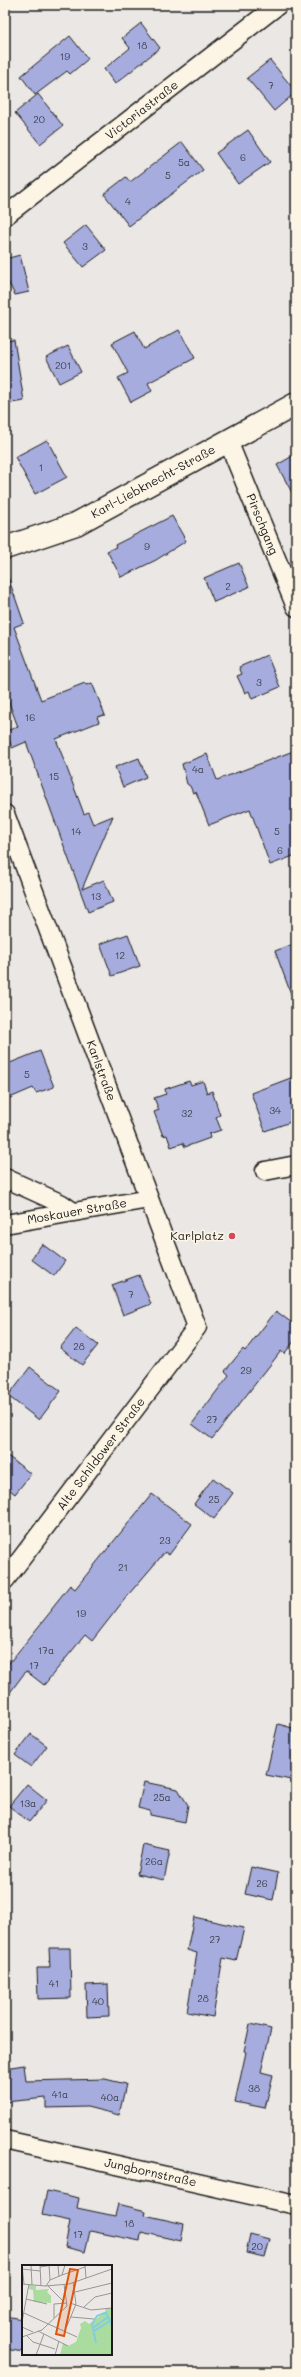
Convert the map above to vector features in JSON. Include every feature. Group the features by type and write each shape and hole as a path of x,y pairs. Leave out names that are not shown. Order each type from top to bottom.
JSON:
{"street":[{"name":"Victoriastraße","path":"5,216 278,5"},
{"name":"Karl-Liebknecht-Straße","path":"5,548 76,524 296,404"},
{"name":"Pirschgang","path":"228,442 296,607"},
{"name":"Karlstraße","path":"5,814 197,1327"},
{"path":"265,1171 296,1165"},
{"path":"5,1178 62,1204 72,1212"},
{"name":"Moskauer Straße","path":"5,1224 149,1199"},
{"name":"Alte Schildower Straße","path":"5,1580 197,1327"},
{"name":"Jungbornstraße","path":"5,2140 296,2205"}],"building":[{"path":"141,23 160,48 115,84 104,69 130,48 122,38"},
{"path":"70,36 88,59 70,74 67,71 35,95 21,76"},
{"path":"270,60 296,92 274,111 247,78"},
{"path":"38,94 63,126 40,144 15,113"},
{"path":"248,130 270,162 238,184 216,153"},
{"path":"182,142 203,170 129,226 104,194 126,177 130,182"},
{"path":"86,225 106,250 83,267 63,243"},
{"path":"20,255 29,292 15,295 5,276 5,259"},
{"path":"179,330 195,358 148,383 152,391 131,402 118,378 128,373 112,343 135,331 144,349"},
{"path":"14,340 24,401 5,404 5,341"},
{"path":"68,346 81,372 59,383 46,357"},
{"path":"47,440 67,477 35,494 15,457"},
{"path":"296,454 296,500 277,465"},
{"path":"172,516 186,541 156,560 121,577 107,551 116,547 115,545"},
{"path":"239,563 249,587 214,602 204,578"},
{"path":"8,577 24,623 14,627 41,700 85,683 86,685 92,683 105,715 97,717 99,722 56,739 84,814 88,812 93,824 113,816 82,889 104,880 113,902 88,912 26,742 12,748 6,731 18,727 5,692 5,578"},
{"path":"267,655 280,687 252,699 249,691 245,693 237,676 242,674 239,667"},
{"path":"296,750 296,855 270,865 250,809 209,825 196,792 193,793 190,786 187,784 182,764 207,754 217,780"},
{"path":"139,758 146,777 123,787 115,767"},
{"path":"128,934 140,966 112,976 100,944"},
{"path":"296,943 296,1002 294,1002 275,951"},
{"path":"40,1051 54,1087 36,1093 33,1088 5,1100 5,1065"},
{"path":"296,1076 296,1101 291,1103 296,1120 265,1131 251,1093"},
{"path":"189,1081 191,1085 203,1081 207,1093 212,1091 220,1115 216,1117 221,1130 209,1134 210,1138 185,1147 183,1143 171,1147 167,1135 163,1136 154,1112 159,1110 154,1098 166,1094 165,1089"},
{"path":"42,1244 65,1261 54,1276 31,1259"},
{"path":"139,1275 151,1304 123,1315 112,1285"},
{"path":"276,1311 296,1326 296,1339 284,1354 281,1351 212,1439 192,1424 229,1375 225,1371 243,1349 245,1351"},
{"path":"76,1328 98,1345 82,1365 60,1348"},
{"path":"30,1367 61,1391 39,1420 8,1396"},
{"path":"5,1454 31,1474 15,1494 5,1486"},
{"path":"213,1478 233,1493 214,1519 194,1504"},
{"path":"152,1494 192,1524 169,1555 165,1552 128,1595 92,1641 85,1635 44,1685 26,1671 5,1699 5,1668 52,1610 51,1609 70,1585 75,1589"},
{"path":"278,1724 296,1729 296,1781 266,1775"},
{"path":"31,1734 47,1746 31,1767 15,1755"},
{"path":"144,1782 178,1789 188,1805 185,1822 150,1815 150,1811 138,1808"},
{"path":"27,1784 47,1800 29,1822 9,1806"},
{"path":"143,1845 170,1851 164,1880 137,1874"},
{"path":"251,1867 278,1873 273,1900 245,1894"},
{"path":"194,1917 244,1928 236,1961 223,1958 213,2017 187,2012 197,1953 187,1950"},
{"path":"49,1948 70,1948 71,1998 38,1999 37,1968 50,1968"},
{"path":"108,1984 109,2016 87,2017 86,1985"},
{"path":"250,2024 271,2029 261,2072 273,2075 265,2108 235,2102 246,2052 244,2051"},
{"path":"24,2065 26,2081 105,2079 126,2084 119,2115 87,2107 46,2108 46,2098 5,2102 5,2068"},
{"path":"47,2191 79,2198 77,2208 115,2216 118,2204 146,2211 145,2215 184,2224 181,2241 141,2232 140,2241 90,2231 85,2252 65,2247 70,2221 42,2215"},
{"path":"250,2234 269,2239 264,2257 246,2253"},
{"path":"5,2316 22,2319 22,2352 5,2349"}],"place":[{"name":"Karlplatz","path":"232,1236"}]}
